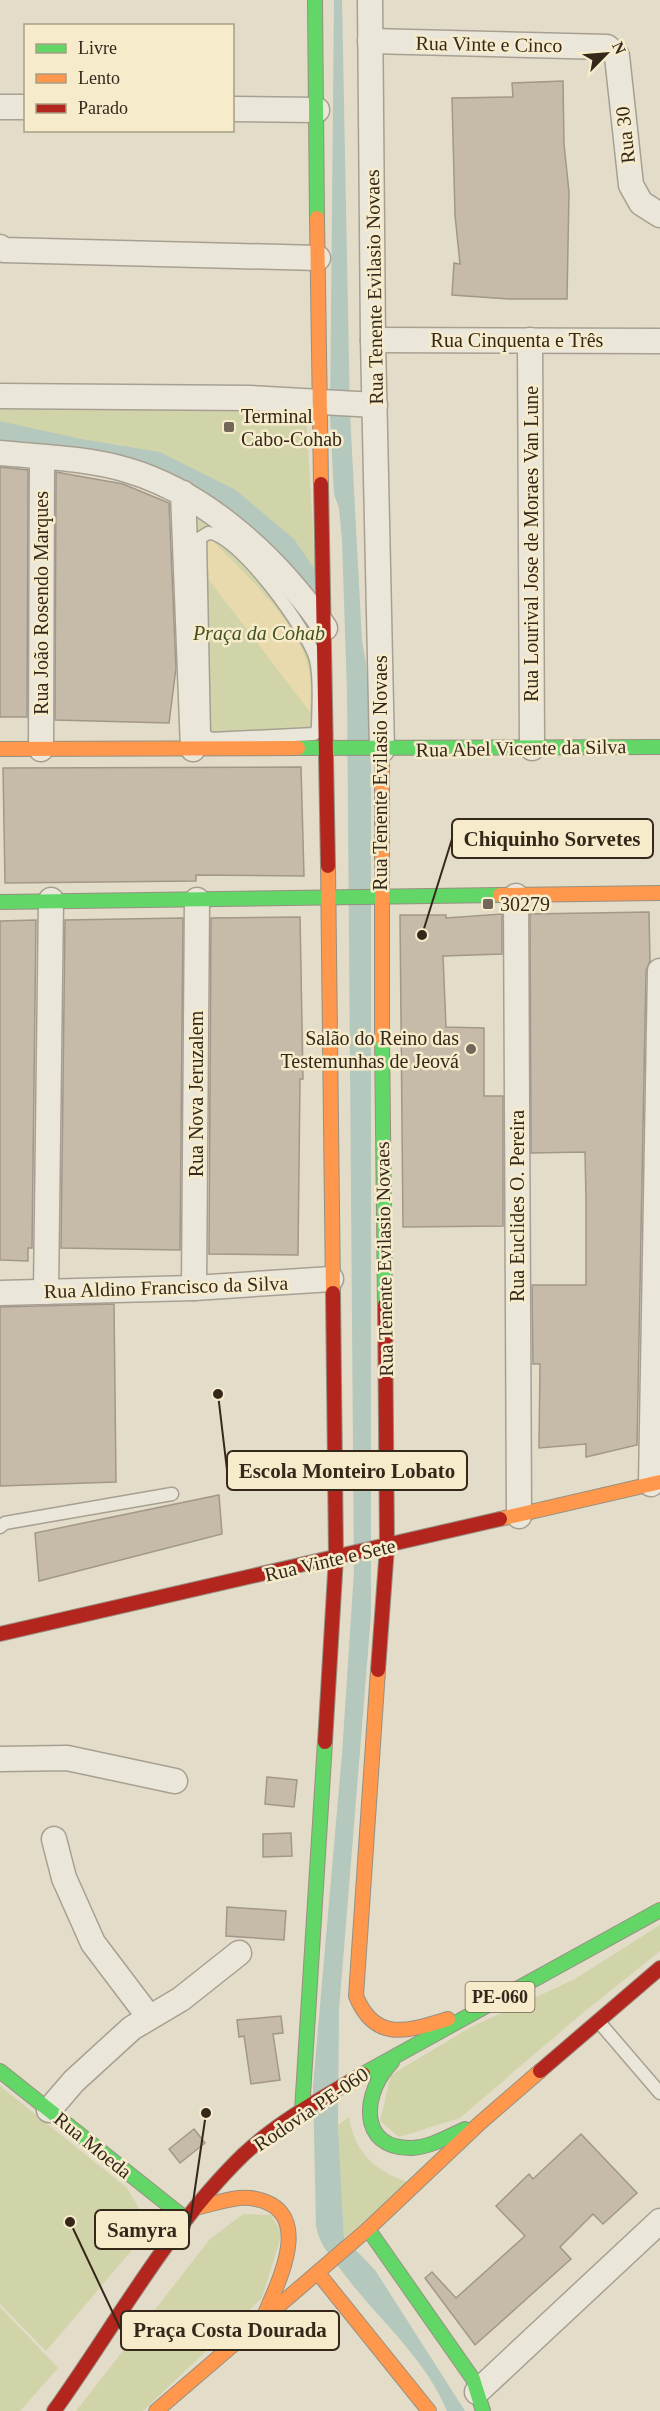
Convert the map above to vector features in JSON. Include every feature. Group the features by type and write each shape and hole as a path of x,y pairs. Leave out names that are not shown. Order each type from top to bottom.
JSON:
{"main road":[{"path":"307,2108 336,1557 331,1279 323,402 318,258 315,0"},
{"name":"Rua Abel Vicente da Silva","path":"0,750 660,747"},
{"name":"Rua Tenente Evilasio Novaes","path":"378,750 383,1547 356,1996 360,2012 370,2022 384,2029 413,2029 470,2012"},
{"path":"0,902 660,893"},
{"name":"Rua Vinte e Sete","path":"0,1635 656,1483"},
{"name":"Rodovia PE-060","path":"54,2411 89,2364 191,2214 244,2155 307,2108 423,2036 660,1910"},
{"path":"156,2411 263,2317 318,2273 480,2123 660,1968"},
{"path":"423,2036 382,2069 373,2082 368,2113 374,2127 386,2141 405,2147 430,2144 480,2123"},
{"name":"Rua Moeda","path":"0,2071 49,2110 191,2214"},
{"path":"191,2214 250,2198 274,2206 285,2217 291,2234 289,2252 263,2317"},
{"path":"368,2229 473,2379 480,2401"},
{"path":"318,2273 429,2411"}],"street":[{"name":"Rua Tenente Evilasio Novaes","path":"370,0 373,340 364,404 378,750"},
{"name":"Rua Vinte e Cinco","path":"370,41 607,46"},
{"name":"Rua 30","path":"607,46 617,56 631,185 641,202 660,215"},
{"path":"0,107 24,107"},
{"path":"234,109 317,110"},
{"path":"0,248 4,250 318,258"},
{"name":"Rua Cinquenta e Três","path":"373,340 660,341"},
{"name":"Rua Lourival Jose de Moraes Van Lune","path":"530,340 532,748"},
{"path":"0,396 250,398 364,404"},
{"path":"0,453 125,470 183,494 227,524 260,554 297,592 325,628"},
{"name":"Rua João Rosendo Marques","path":"41,749 42,457"},
{"path":"183,494 193,749"},
{"name":"Rua Euclides O. Pereira","path":"516,896 519,1516"},
{"path":"46,1292 51,900"},
{"name":"Rua Nova Jeruzalem","path":"194,1288 197,900"},
{"path":"656,1483 660,971"},
{"name":"Rua Aldino Francisco da Silva","path":"0,1293 194,1288 331,1279"},
{"path":"0,1759 67,1758 175,1781"},
{"path":"54,1839 64,1878 93,1943 149,2017"},
{"path":"49,2110 74,2081 107,2050 149,2017 181,2000 239,1953"},
{"path":"480,2401 660,2221"}],"lane":[{"path":"213,533 248,560 287,609 310,646 317,669 318,729 314,734 211,739 204,735 200,538 203,535 213,533"},
{"path":"0,1527 5,1523 172,1494"},
{"path":"599,2021 660,2093"}],"green space":[{"name":"Praça da Cohab","path":"0,402 17,406 306,412 325,735 203,744 191,490 121,445 0,437"},
{"path":"660,1925 660,1951 579,2016 460,2118 399,2137 380,2121 391,2075 471,2027 575,1979"},
{"path":"0,2086 127,2188 138,2207 143,2237 46,2351 0,2304"},
{"path":"349,2117 356,2141 369,2160 388,2174 411,2183 344,2238 338,2125"},
{"path":"243,2214 271,2215 282,2233 262,2298 143,2411 76,2411 210,2239"},
{"path":"0,2307 58,2368 20,2411 0,2411"}],"sand":[{"path":"211,539 269,600 295,635 304,653 309,671 310,712 209,580 206,547"}],"shaded area":[{"path":"334,0 342,0 350,414 362,641 366,663 371,736 371,1615 339,2010 338,2125 344,2238 375,2270 465,2411 447,2411 412,2353 327,2252 319,2238 316,2226 313,2086 342,1754 354,1571 347,691 342,541 339,508 334,494 330,416"}],"building":[{"path":"563,81 564,144 569,192 567,299 509,299 452,295 454,263 460,264 455,215 452,98 513,97 512,83"},
{"path":"0,467 28,470 27,717 0,717"},
{"path":"56,472 123,484 169,503 176,668 169,723 55,720"},
{"path":"301,767 304,876 196,875 196,881 5,883 3,768"},
{"path":"649,912 650,961 646,971 637,1445 586,1457 586,1444 539,1448 540,1364 533,1364 532,1285 586,1285 586,1199 585,1152 531,1153 530,914"},
{"path":"502,914 502,954 443,956 446,1027 484,1028 484,1096 503,1096 503,1226 403,1227 400,915 446,915 446,918"},
{"path":"300,917 303,1079 300,1079 298,1255 209,1254 211,918"},
{"path":"183,918 180,1250 61,1248 65,920"},
{"path":"36,920 32,1248 28,1248 28,1261 0,1260 0,921"},
{"path":"114,1304 116,1482 0,1486 0,1307"},
{"path":"219,1495 222,1534 39,1581 35,1533"},
{"path":"267,1777 297,1780 294,1807 265,1804"},
{"path":"291,1833 292,1856 263,1857 263,1834"},
{"path":"227,1907 286,1911 284,1940 226,1936"},
{"path":"281,2016 283,2033 273,2034 280,2080 251,2084 244,2036 239,2037 237,2020"},
{"path":"194,2129 205,2143 180,2163 169,2149"},
{"path":"581,2134 637,2193 603,2224 593,2214 560,2247 571,2259 475,2345 425,2278 432,2272 456,2298 525,2236 496,2206 529,2174 533,2179"}],"waterway":[{"path":"0,432 78,449 156,462 230,499 286,546 310,581"}],"traffic: fast":[{"path":"315,0 317,218"},
{"path":"298,748 660,747"},
{"path":"0,902 500,895"},
{"path":"382,1038 385,1305"},
{"path":"302,2111 325,1742"},
{"path":"363,2074 660,1910"},
{"path":"392,2062 382,2074 371,2102 370,2116 373,2129 381,2139 394,2146 412,2148 439,2141 465,2129"},
{"path":"0,2071 186,2219"},
{"path":"368,2229 473,2379 483,2411"}],"traffic: slow":[{"path":"317,218 321,484"},
{"path":"0,749 298,748"},
{"path":"382,750 382,1038"},
{"path":"328,866 333,1293"},
{"path":"500,895 660,893"},
{"path":"500,1519 660,1482"},
{"path":"378,1670 356,1996 364,2011 373,2021 394,2030 419,2027 448,2019"},
{"path":"156,2411 368,2229 480,2123 540,2071"},
{"path":"195,2208 229,2199 250,2198 270,2204 283,2215 288,2229 288,2246 278,2283 264,2316"},
{"path":"318,2273 429,2411"}],"traffic: jam":[{"path":"321,484 328,866"},
{"path":"325,1742 336,1557 333,1293"},
{"path":"378,1670 387,1547 385,1305"},
{"path":"0,1634 500,1519"},
{"path":"540,2071 660,1968"},
{"path":"54,2411 166,2246 216,2184 243,2155 271,2132 363,2074"}],"place":[{"name":"Terminal Cabo-Cohab","path":"229,427"},
{"name":"30279","path":"488,904"},
{"name":"Chiquinho Sorvetes","path":"422,935"},
{"name":"Salão do Reino das Testemunhas de Jeová","path":"471,1049"},
{"name":"Escola Monteiro Lobato","path":"218,1394"},
{"name":"Samyra","path":"206,2113"},
{"name":"Praça Costa Dourada","path":"70,2222"}]}
